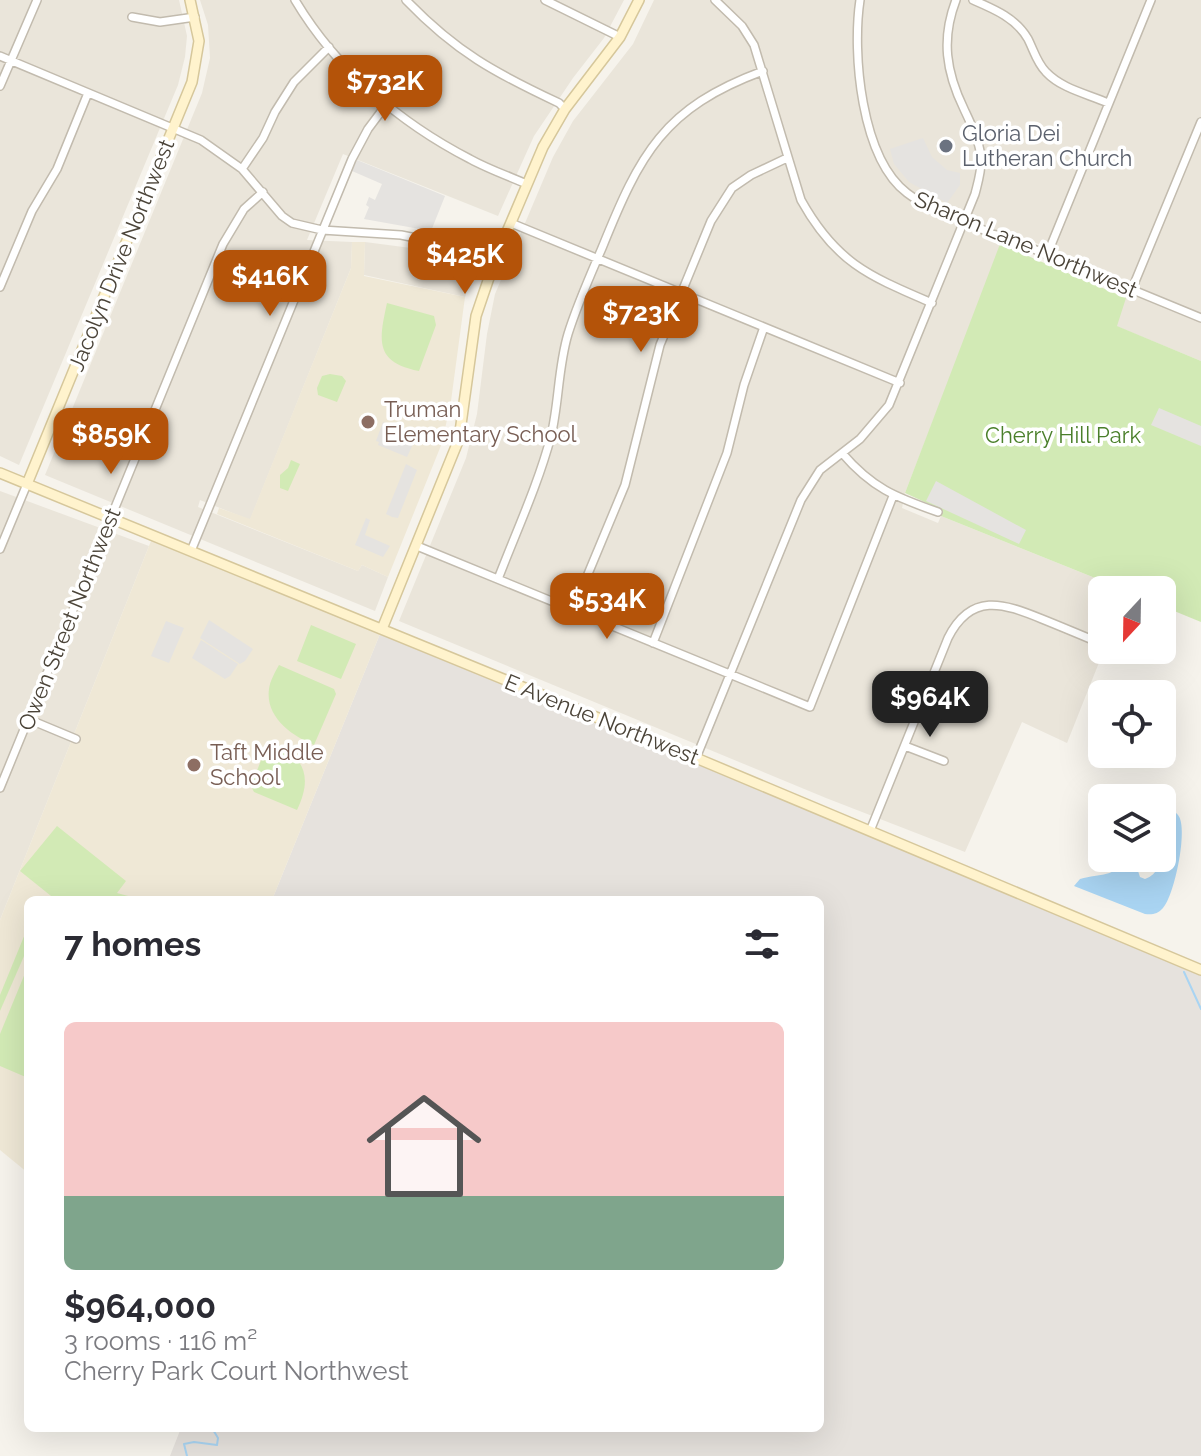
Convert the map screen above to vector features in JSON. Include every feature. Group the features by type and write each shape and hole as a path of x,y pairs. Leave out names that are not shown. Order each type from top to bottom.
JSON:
{"street":[{"path":"0,86 37,0"},
{"name":"Jacolyn Drive Northwest","path":"0,549 195,72 199,41 190,0"},
{"path":"295,0 329,47 386,105 471,160 527,184"},
{"path":"406,0 458,48 493,72 559,103 565,109"},
{"path":"545,0 620,37"},
{"path":"382,629 459,439 476,316 495,260 543,147 565,109 620,37 639,0"},
{"path":"715,0 742,26 754,45 801,200 826,240 874,278 932,303"},
{"name":"Sharon Lane Northwest","path":"860,0 857,19 864,106 877,149 889,173 904,191 926,206 1201,318"},
{"path":"696,758 801,500 820,470 873,426 889,405 975,194 981,158 978,141 952,85 945,47 956,0"},
{"path":"973,0 1003,13 1031,35 1036,59 1053,78 1108,103"},
{"path":"1047,255 1151,0"},
{"path":"132,17 160,22 195,17"},
{"path":"242,169 294,82 329,47"},
{"path":"0,56 201,140 242,169 282,216 292,223 322,230 401,235 495,260"},
{"path":"498,579 542,468 552,432 568,333 628,185 659,137 678,118 710,94 763,71"},
{"path":"0,287 32,211 57,169 88,93"},
{"path":"191,551 359,144 386,105"},
{"path":"1132,289 1201,122"},
{"path":"573,610 625,485 660,345 711,221 732,188 787,158"},
{"name":"Owen Street Northwest","path":"0,788 228,235 244,209 263,192"},
{"path":"511,223 900,383"},
{"path":"653,643 727,453 744,385 764,327"},
{"path":"842,453 868,481 893,496 938,512"},
{"name":"E Avenue Northwest","path":"0,473 696,758 1201,970"},
{"path":"417,546 810,707 893,496"},
{"path":"870,831 954,626 976,608 990,604 1014,607 1088,638"},
{"path":"28,719 76,739"},
{"path":"905,746 944,761"}],"shaded area":[{"path":"0,0 179,0 187,36 178,85 19,465 0,456"},
{"path":"200,0 624,0 604,38 534,136 498,216 343,154 307,240 352,242 351,268 250,520 200,500 198,507 358,571 362,565 388,577 375,611 45,475 202,93 210,58 208,25"},
{"path":"654,0 1201,0 1201,361 1116,326 1130,282 1007,231 905,493 902,508 938,523 941,516 1090,576 1088,664 1098,664 1092,680 1088,680 1088,690 1067,743 1022,722 965,852 826,798 399,621 466,458 477,414 495,294 553,157 573,121 633,44"},
{"path":"923,138 932,157 947,170 960,173 960,185 947,203 909,182 894,164 890,149"},
{"path":"357,160 445,196 431,231 364,219 369,197 375,200 382,184 352,171"},
{"name":"Truman Elementary School","path":"352,242 365,242 364,276 465,297 442,443 388,577 362,565 358,571 217,514 219,508 250,519 351,268"},
{"path":"365,242 411,248 477,265 465,297 364,275"},
{"path":"1159,408 1201,426 1201,446 1151,425"},
{"path":"383,422 410,433 408,439 414,442 407,457 378,445 376,441"},
{"path":"406,464 417,470 398,518 392,517 386,514"},
{"path":"936,481 1026,530 1019,544 926,501"},
{"path":"0,491 149,546 0,920"},
{"path":"366,518 370,520 365,535 390,546 383,557 355,545"},
{"name":"Taft Middle School","path":"153,536 382,629 274,896 24,896 24,1170 0,1150 0,920"},
{"path":"209,620 253,649 245,661 240,664 200,638"},
{"path":"166,621 184,628 169,663 151,656"},
{"path":"382,629 1201,970 1201,1456 170,1456 179,1432 824,1432 824,896 274,896"},
{"path":"201,640 238,664 230,676 225,679 192,658"}],"green space":[{"name":"Cherry Hill Park","path":"1000,244 1126,298 1117,326 1201,361 1201,622 1176,612 1176,576 1090,576 941,516 942,510 905,493"},
{"path":"387,303 434,316 436,325 419,371 394,362 383,348 382,328"},
{"path":"322,376 342,376 346,381 337,402 318,395 317,388"},
{"path":"291,460 300,464 288,491 280,488 280,475"},
{"path":"311,625 356,644 341,679 297,661"},
{"path":"279,665 334,689 336,694 314,745 289,731 271,708 269,689"},
{"path":"269,740 290,752 302,768 305,786 297,810 254,792 251,786"},
{"path":"57,826 126,881 117,893 128,896 51,896 20,871"},
{"path":"24,936 24,956 0,1011 0,995"},
{"path":"24,976 24,1076 0,1066 0,1034"}],"water":[{"path":"1176,813 1181,822 1181,847 1176,872"},
{"path":"1112,872 1138,872 1145,879 1153,874 1176,872 1167,901 1155,914 1145,914 1074,886 1080,879"}],"waterway":[{"path":"1184,972 1201,1009"},
{"path":"187,1456 184,1444 217,1445 214,1432"}],"place":[{"name":"Gloria Dei Lutheran Church","path":"946,146"},
{"name":"Truman Elementary School","path":"368,422"},
{"name":"Taft Middle School","path":"194,765"}]}
